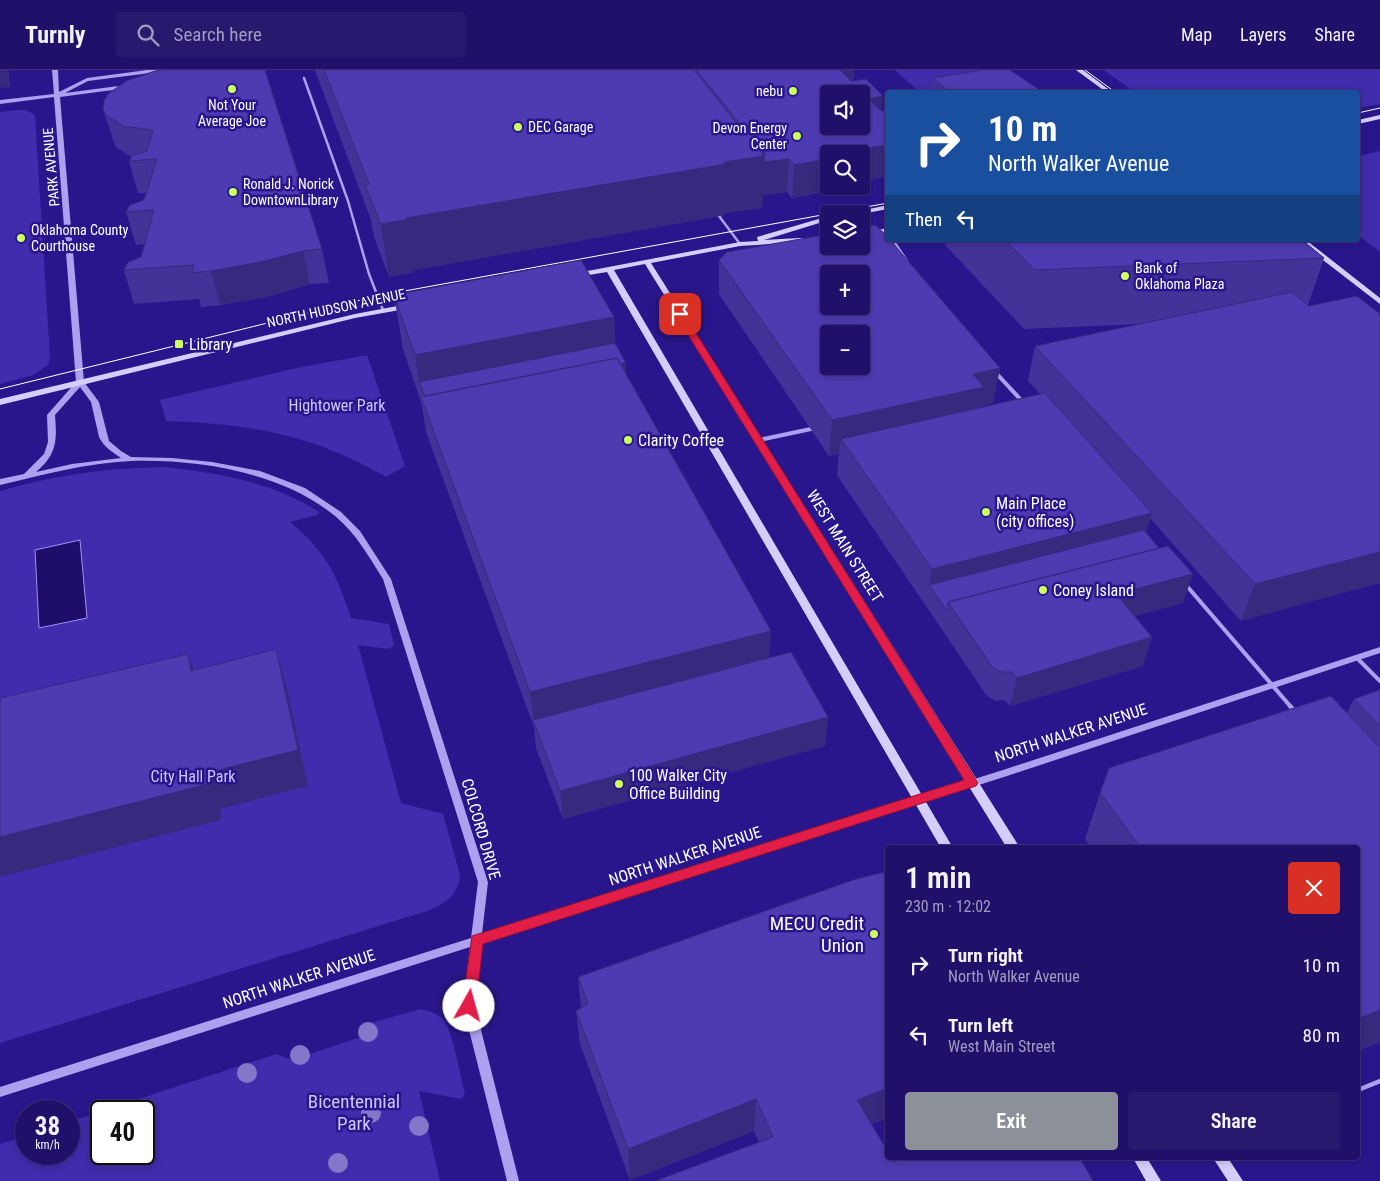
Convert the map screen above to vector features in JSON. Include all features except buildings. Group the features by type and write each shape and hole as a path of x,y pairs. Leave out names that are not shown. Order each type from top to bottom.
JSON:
{"main road":[{"path":"1079,70 1106,90"},
{"path":"1360,122 1380,118"},
{"path":"870,210 885,208"},
{"path":"571,276 740,244 820,221"},
{"path":"870,234 885,232"},
{"path":"740,244 809,240"},
{"path":"1304,242 1380,302"},
{"name":"WEST MAIN STREET","path":"647,262 1012,845"},
{"path":"610,269 946,845"},
{"name":"NORTH HUDSON AVENUE","path":"0,402 192,354 383,310 421,304"},
{"path":"1141,1160 1154,1181"},
{"path":"1221,1160 1236,1181"}],"street":[{"name":"PARK AVENUE","path":"55,70 80,382"},
{"path":"57,94 87,80 158,70"},
{"path":"0,102 128,87"},
{"path":"26,475 41,464 50,452 53,443 51,415 80,382 96,403 101,430 108,447 130,459"},
{"name":"COLCORD DRIVE","path":"0,482 72,466 130,459 191,461 229,466 257,473 302,490 338,514 357,532 387,579 483,882 469,1006 514,1181"},
{"name":"NORTH WALKER AVENUE","path":"0,1092 972,783 1380,650"}],"lane":[{"path":"304,78 348,201 369,274 383,310"},
{"path":"719,216 740,244"},
{"path":"895,242 913,271"},
{"path":"991,367 1024,402"},
{"path":"759,440 811,429"},
{"path":"1184,582 1298,714"},
{"path":"1357,658 1380,681"},
{"path":"1360,1089 1380,1081"}],"green space":[{"path":"895,70 988,70 949,90 917,90"},
{"path":"1104,70 1380,70 1380,104 1360,108 1360,90 1131,90"},
{"name":"Oklahoma County Courthouse","path":"25,110 34,114 35,117 50,358 48,365 33,375 0,384 0,112"},
{"path":"1380,151 1380,252 1360,237 1360,156"},
{"name":"Hightower Park","path":"367,355 405,466 386,477 359,462 332,451 280,434 225,425 166,421 160,400 297,368"},
{"name":"City Hall Park","path":"163,467 204,472 244,480 301,501 319,512 317,515 290,522 313,544 329,565 351,618 389,624 394,645 389,649 358,645 401,803 443,814 460,875 459,882 451,897 430,910 0,1043 0,491 20,485 81,473"},
{"name":"Bicentennial Park","path":"421,1009 438,1015 446,1024 453,1042 465,1094 461,1099 419,1091 440,1181 0,1181 0,1144 15,1139 15,1165 80,1165 80,1118 90,1115 90,1165 155,1165 155,1100 136,1100 276,1054 292,1060 361,1037 367,1024"}],"shaded area":[{"path":"80,540 87,618 39,628 35,550"}],"tram line":[{"path":"1085,70 1112,90"},
{"path":"1360,113 1380,108"},
{"path":"0,389 377,296 885,204"}],"place":[{"name":"Not Your Average Joe","path":"232,89"},
{"name":"nebu","path":"793,91"},
{"name":"DEC Garage","path":"518,127"},
{"name":"Devon Energy Center","path":"797,136"},
{"name":"Ronald J. Norick DowntownLibrary","path":"233,192"},
{"name":"Oklahoma County Courthouse","path":"21,238"},
{"name":"Bank of Oklahoma Plaza","path":"1125,276"},
{"name":"Library","path":"179,344"},
{"name":"Clarity Coffee","path":"628,440"},
{"name":"Main Place (city offices)","path":"986,512"},
{"name":"Coney Island","path":"1043,590"},
{"name":"100 Walker City Office Building","path":"619,784"},
{"name":"MECU Credit Union","path":"874,934"}],"route":[{"path":"469,1006 477,940 972,783 680,314"}]}
